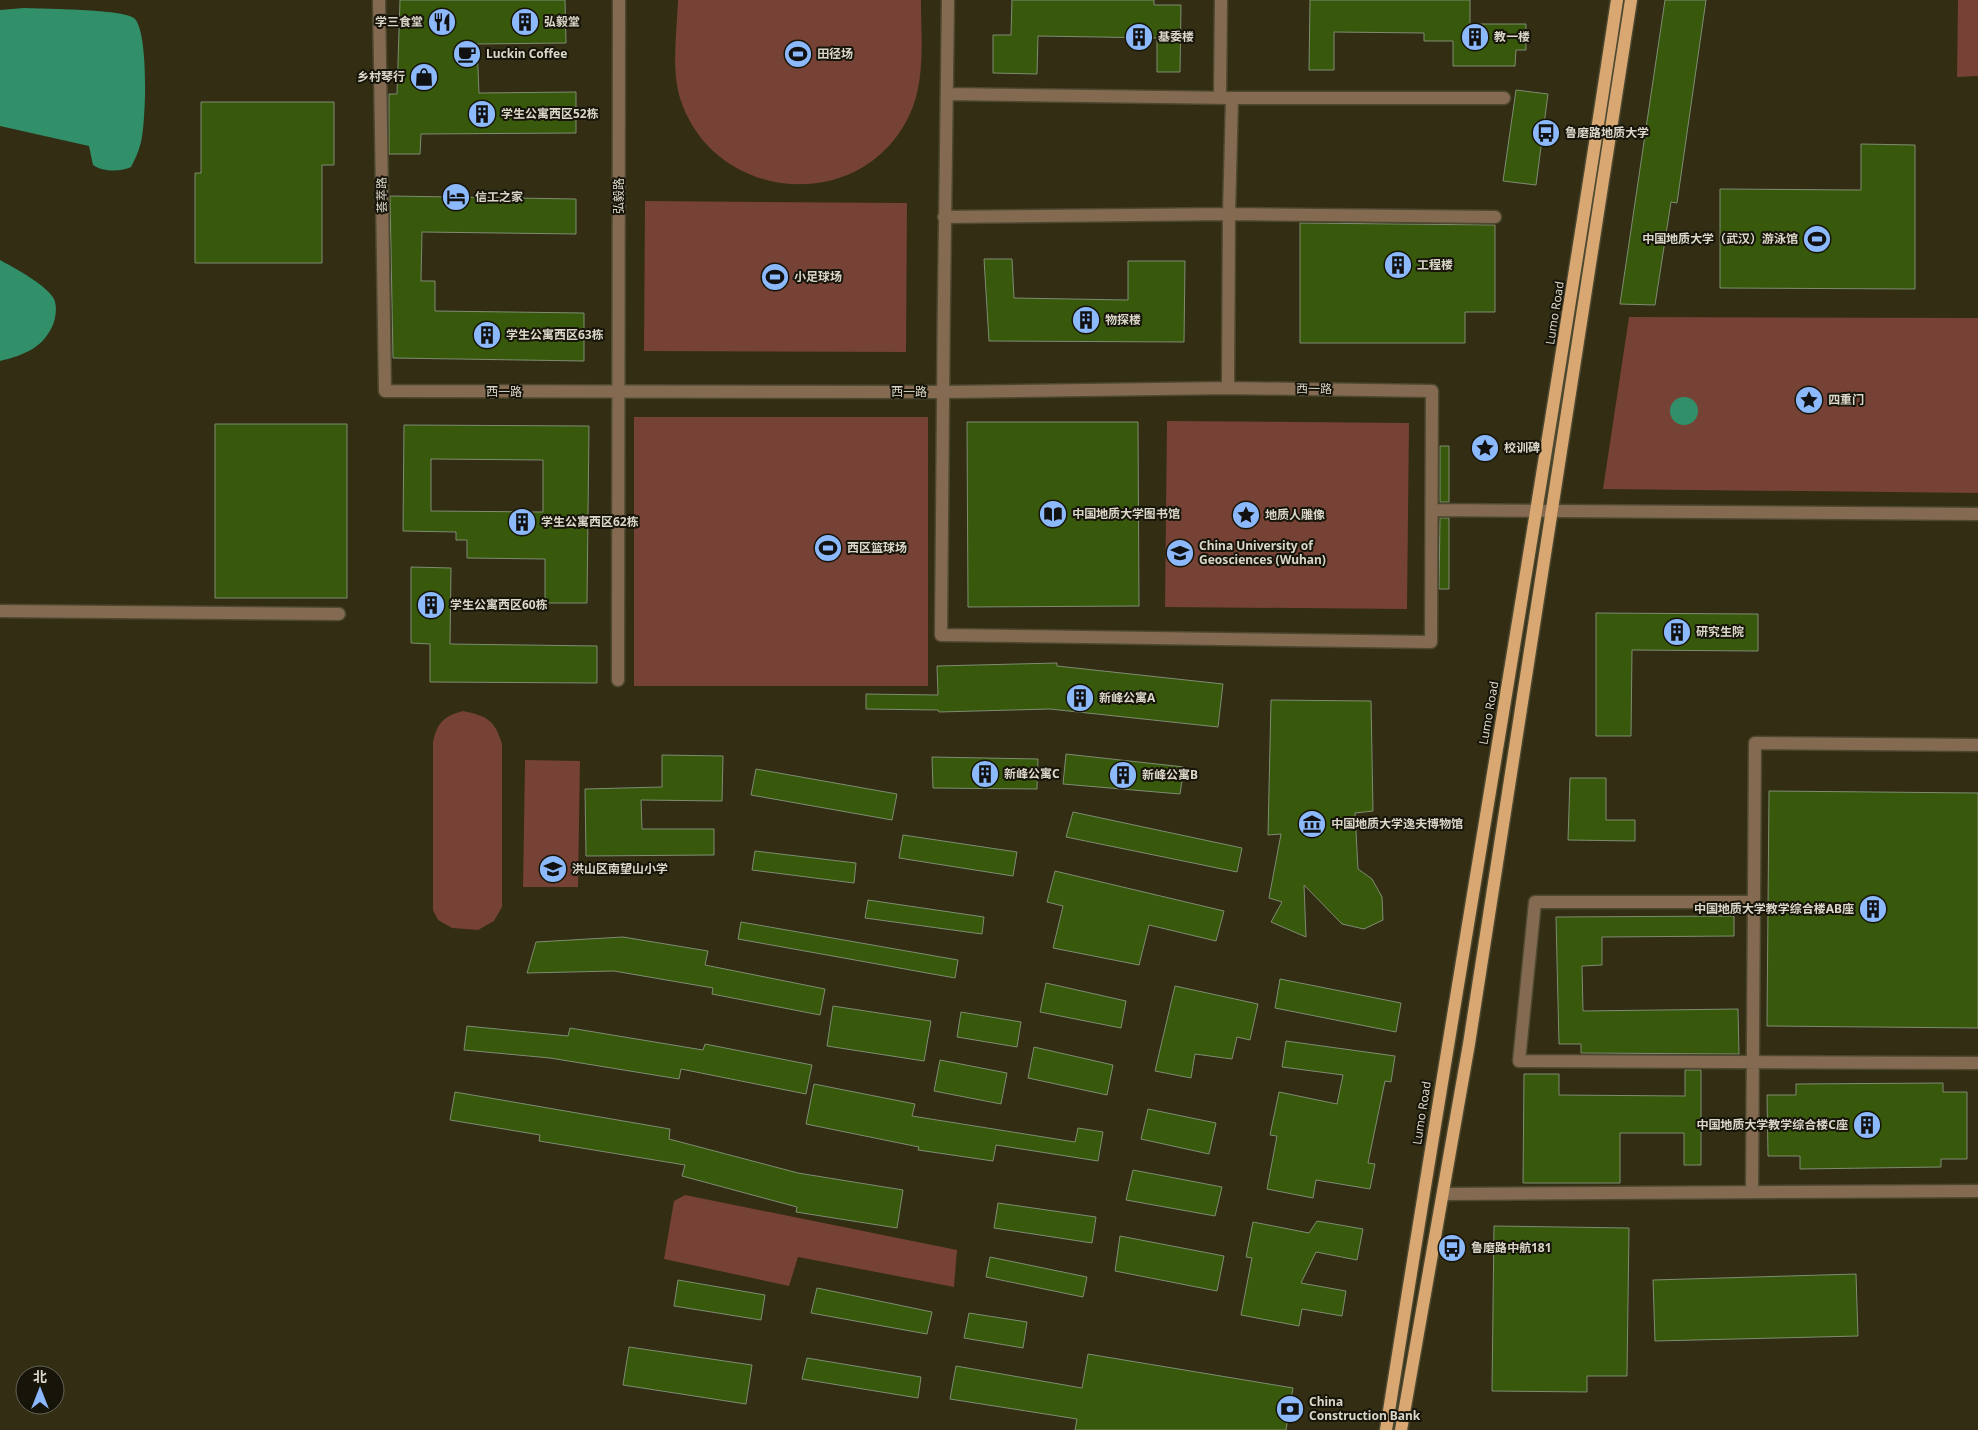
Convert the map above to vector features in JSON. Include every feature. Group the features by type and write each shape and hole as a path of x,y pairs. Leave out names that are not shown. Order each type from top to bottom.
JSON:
{"main road":[{"name":"Lumo Road","path":"1386,1430 1451,1021 1536,512 1617,0"},
{"path":"1401,1430 1469,1044 1631,0"}],"street":[{"name":"荟萃路","path":"379,0 385,391"},
{"name":"弘毅路","path":"618,680 619,0"},
{"path":"948,0 944,217 941,635 1431,642 1432,510 1978,514"},
{"path":"1221,0 1226,98 1228,388"},
{"path":"947,94 1226,98 1504,98"},
{"path":"944,217 1228,214 1495,217"},
{"name":"西一路","path":"385,391 943,392 1228,388 1432,391 1432,510"},
{"path":"0,611 339,614"},
{"path":"1752,1192 1755,743 1978,745"},
{"path":"1754,902 1534,902 1519,1061 1978,1063"},
{"path":"1443,1194 1978,1191"}],"shaded area":[{"path":"678,0 921,0 922,44 920,74 918,88 909,116 887,148 858,170 824,182 789,184 754,176 723,159 697,133 680,98 675,62"},
{"path":"1958,0 1978,0 1978,76 1957,77"},
{"path":"24,8 99,11 127,15 134,18 139,26 142,40 145,98 141,142 131,167 117,170 102,169 93,165 89,146 0,126 0,10"},
{"name":"小足球场","path":"645,201 907,203 906,352 644,351"},
{"path":"0,260 45,288 54,299 56,311 50,331 40,344 26,353 0,361"},
{"path":"1629,317 1978,318 1978,493 1603,489"},
{"path":"1684,397 1694,401 1698,411 1694,421 1684,425 1674,421 1670,411 1674,401"},
{"path":"634,417 928,417 928,686 634,686"},
{"path":"1167,421 1409,423 1407,609 1165,607"},
{"path":"463,711 489,720 496,729 502,744 502,907 494,921 478,930 452,928 438,920 433,910 433,742 442,721 451,715"},
{"path":"525,760 580,761 578,887 523,887"},
{"path":"685,1195 957,1250 954,1287 798,1257 789,1286 664,1259 674,1201"}],"building":[{"path":"400,0 565,0 566,43 477,44 479,93 576,92 576,133 421,134 420,154 389,154 389,94 397,94"},
{"name":"基委楼","path":"1012,0 1154,0 1154,5 1181,5 1180,72 1157,72 1157,38 1038,36 1037,74 993,73 993,35 1011,35"},
{"name":"教一楼","path":"1310,0 1470,0 1470,24 1526,24 1526,50 1516,50 1515,66 1453,66 1453,41 1424,41 1424,33 1334,32 1334,70 1309,70"},
{"path":"1665,0 1706,0 1677,203 1671,202 1655,305 1620,304"},
{"path":"1516,90 1548,94 1536,185 1503,181"},
{"path":"201,102 334,102 334,165 322,165 322,263 195,263 195,173 201,173"},
{"name":"中国地质大学（武汉）游泳馆","path":"1861,144 1915,145 1915,289 1720,288 1720,189 1861,190"},
{"path":"390,196 576,199 576,234 422,232 421,281 435,281 435,311 584,313 584,361 393,358"},
{"name":"工程楼","path":"1300,223 1495,225 1495,312 1465,312 1465,343 1300,343"},
{"name":"物探楼","path":"984,259 1012,259 1014,298 1128,300 1128,261 1185,261 1184,342 989,341"},
{"name":"中国地质大学图书馆","path":"967,422 1138,422 1139,606 968,607"},
{"path":"215,424 347,424 347,598 215,598"},
{"name":"学生公寓西区62栋","path":"404,425 589,426 587,603 545,603 545,559 467,558 467,540 456,540 456,532 403,531","holes":["431,459 543,460 543,512 431,511"]},
{"path":"1440,446 1449,446 1449,502 1440,502"},
{"path":"1440,518 1449,518 1449,589 1439,589"},
{"name":"学生公寓西区60栋","path":"411,567 451,568 450,644 597,646 597,683 430,682 430,644 411,643"},
{"name":"研究生院","path":"1596,613 1758,614 1758,651 1632,650 1631,736 1596,736"},
{"name":"新峰公寓A","path":"1057,663 1057,666 1223,684 1218,727 1050,709 939,712 938,710 866,709 866,694 938,695 937,666"},
{"name":"中国地质大学逸夫博物馆","path":"1271,700 1371,701 1373,811 1355,813 1358,869 1372,879 1382,897 1383,920 1364,929 1342,924 1304,885 1306,937 1271,922 1282,902 1269,898 1281,834 1268,835"},
{"name":"新峰公寓B","path":"1066,754 1184,767 1180,794 1063,784"},
{"path":"662,755 723,756 722,801 641,800 642,829 714,829 714,855 586,856 585,789 662,787"},
{"name":"新峰公寓C","path":"932,757 1038,759 1037,789 933,788"},
{"path":"756,769 897,794 892,820 751,795"},
{"path":"1570,778 1606,778 1606,820 1635,820 1635,841 1568,840"},
{"name":"中国地质大学教学综合楼AB座","path":"1769,791 1978,793 1978,1028 1767,1026"},
{"path":"1073,812 1242,848 1237,872 1066,837"},
{"path":"903,835 1017,852 1013,876 899,858"},
{"path":"755,851 856,863 854,883 752,870"},
{"path":"1055,871 1224,911 1216,941 1149,925 1139,965 1053,948 1063,906 1047,902"},
{"path":"868,900 984,917 982,934 865,918"},
{"path":"1734,916 1734,936 1602,937 1602,965 1582,966 1583,1011 1738,1009 1739,1054 1581,1053 1581,1044 1559,1044 1556,917"},
{"path":"741,922 958,960 955,978 738,939"},
{"path":"623,937 708,951 705,965 825,989 820,1015 712,994 713,988 614,971 527,973 536,942"},
{"path":"1280,979 1401,1003 1396,1032 1275,1008"},
{"path":"1046,983 1126,1001 1121,1028 1040,1012"},
{"path":"1175,986 1258,1004 1250,1040 1237,1037 1232,1059 1195,1054 1191,1078 1155,1071"},
{"path":"833,1006 931,1021 924,1061 827,1046"},
{"path":"961,1012 1021,1022 1017,1047 957,1037"},
{"path":"467,1026 568,1036 570,1028 703,1050 705,1044 812,1065 806,1094 681,1069 679,1079 550,1058 464,1050"},
{"path":"1286,1041 1395,1056 1391,1082 1385,1081 1368,1163 1375,1164 1370,1189 1316,1180 1313,1198 1267,1189 1277,1136 1270,1135 1279,1092 1337,1104 1343,1075 1282,1067"},
{"path":"1034,1047 1113,1065 1107,1095 1028,1078"},
{"path":"940,1060 1007,1073 1001,1104 934,1091"},
{"path":"1685,1070 1701,1070 1701,1165 1684,1165 1684,1133 1620,1133 1620,1183 1523,1183 1524,1074 1559,1074 1559,1095 1685,1096"},
{"name":"中国地质大学教学综合楼C座","path":"1943,1083 1943,1092 1967,1092 1967,1159 1941,1159 1941,1167 1800,1169 1800,1156 1768,1156 1767,1095 1796,1095 1796,1084"},
{"path":"814,1084 915,1104 912,1116 1075,1142 1078,1128 1103,1132 1098,1161 996,1145 993,1161 918,1150 919,1147 806,1124"},
{"path":"455,1092 670,1129 669,1139 798,1173 903,1190 897,1228 796,1212 797,1207 682,1176 685,1165 539,1141 540,1135 450,1120"},
{"path":"1148,1109 1216,1123 1209,1154 1141,1139"},
{"path":"1133,1170 1222,1187 1215,1216 1126,1200"},
{"path":"998,1203 1096,1217 1092,1243 994,1228"},
{"path":"1317,1221 1363,1229 1357,1260 1316,1252 1301,1283 1346,1291 1342,1316 1302,1309 1299,1326 1241,1315 1252,1258 1246,1257 1253,1222 1309,1233"},
{"path":"1494,1226 1629,1228 1627,1376 1587,1376 1587,1392 1492,1391"},
{"path":"1120,1236 1224,1256 1217,1291 1115,1271"},
{"path":"990,1257 1087,1277 1083,1297 986,1277"},
{"path":"1856,1274 1858,1336 1655,1341 1653,1280"},
{"path":"678,1280 765,1295 761,1320 674,1306"},
{"path":"817,1288 932,1312 927,1334 811,1313"},
{"path":"969,1313 1027,1322 1023,1348 964,1338"},
{"path":"629,1347 752,1365 746,1404 623,1385"},
{"path":"1088,1354 1293,1388 1286,1430 1075,1430 1077,1419 950,1399 956,1366 1082,1388"},
{"path":"807,1358 921,1377 918,1398 802,1379"}],"place":[{"name":"学三食堂","path":"442,22"},
{"name":"弘毅堂","path":"525,22"},
{"name":"基委楼","path":"1139,37"},
{"name":"教一楼","path":"1475,37"},
{"name":"Luckin Coffee","path":"467,54"},
{"name":"田径场","path":"798,54"},
{"name":"乡村琴行","path":"424,77"},
{"name":"学生公寓西区52栋","path":"482,114"},
{"name":"鲁磨路地质大学","path":"1546,133"},
{"name":"信工之家","path":"456,197"},
{"name":"中国地质大学（武汉）游泳馆","path":"1817,239"},
{"name":"工程楼","path":"1398,265"},
{"name":"小足球场","path":"775,277"},
{"name":"物探楼","path":"1086,320"},
{"name":"学生公寓西区63栋","path":"487,335"},
{"name":"四重门","path":"1809,400"},
{"name":"校训碑","path":"1485,448"},
{"name":"中国地质大学图书馆","path":"1053,514"},
{"name":"地质人雕像","path":"1246,515"},
{"name":"学生公寓西区62栋","path":"522,522"},
{"name":"西区篮球场","path":"828,548"},
{"name":"China University of Geosciences (Wuhan)","path":"1180,553"},
{"name":"学生公寓西区60栋","path":"431,605"},
{"name":"研究生院","path":"1677,632"},
{"name":"新峰公寓A","path":"1080,698"},
{"name":"新峰公寓C","path":"985,774"},
{"name":"新峰公寓B","path":"1123,775"},
{"name":"中国地质大学逸夫博物馆","path":"1312,824"},
{"name":"洪山区南望山小学","path":"553,869"},
{"name":"中国地质大学教学综合楼AB座","path":"1873,909"},
{"name":"中国地质大学教学综合楼C座","path":"1867,1125"},
{"name":"鲁磨路中航181","path":"1452,1248"},
{"name":"China Construction Bank","path":"1290,1409"}]}
